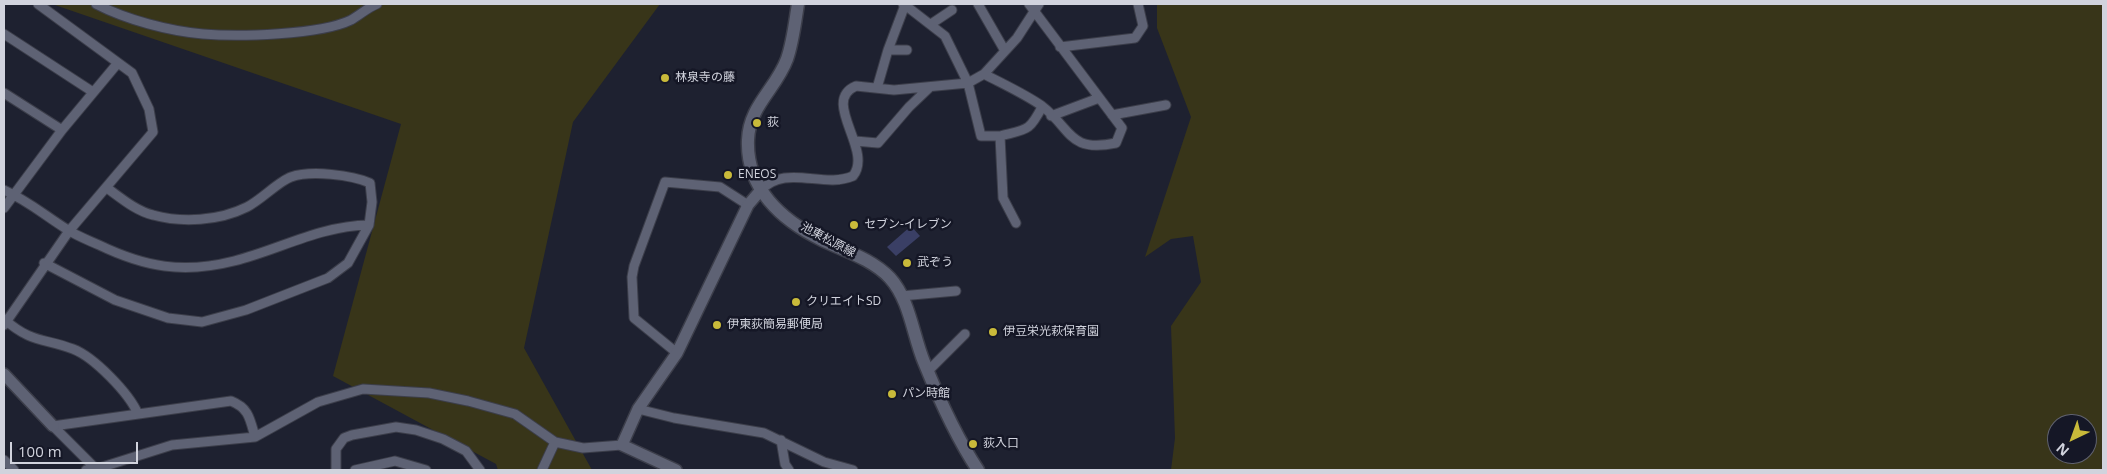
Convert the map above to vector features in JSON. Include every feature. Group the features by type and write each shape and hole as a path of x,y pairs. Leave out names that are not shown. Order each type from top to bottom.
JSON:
{"main road":[{"name":"池東松原線","path":"798,4 787,60 761,100 750,123 748,140 750,162 760,191 787,218 819,238 869,262 890,278 901,296 928,371 950,420 978,470"}],"street":[{"path":"38,4 92,41 117,64 132,73 149,109 153,132 69,231 4,322 25,336 81,353 103,371 133,403 138,414"},
{"path":"96,4 140,20 203,34 291,33 314,30 350,20 377,4"},
{"path":"978,4 1005,51"},
{"path":"984,74 1042,107 1074,140 1101,146 1116,143 1122,128 1028,4"},
{"path":"622,446 638,409 677,353 748,205 773,180 786,177 834,181 853,176 859,165 855,141 845,117 844,98 848,90 856,86 894,90 968,83 984,74 1005,51 1034,14 1039,4"},
{"path":"1060,47 1135,38 1143,26 1138,4"},
{"path":"877,88 904,5 945,36 968,83 982,136 1000,136 1028,129 1033,124 1042,107"},
{"path":"931,24 952,10"},
{"path":"4,34 93,92"},
{"path":"888,50 907,50"},
{"path":"4,208 62,130 117,64"},
{"path":"855,141 878,143 909,107 930,87"},
{"path":"4,93 62,130"},
{"path":"1051,116 1099,98"},
{"path":"1112,115 1166,105"},
{"path":"1000,136 1003,198 1016,223"},
{"path":"44,264 115,300 168,318 202,322 246,310 328,278 348,263 369,225 370,183 357,177 317,174 290,177 246,207 223,216 201,219 152,215 138,210 106,188"},
{"path":"677,353 634,318 632,277 634,266 665,182 720,187 748,205"},
{"path":"4,190 35,206 69,231 125,258 176,268 203,267 235,261 310,234 344,225 369,225"},
{"path":"901,296 956,291"},
{"path":"928,371 965,334"},
{"path":"4,374 91,470 172,445 255,437 318,402 364,389 429,393 515,414 555,442 583,448 622,446 676,470"},
{"path":"53,426 230,401 242,405 249,413 255,437"},
{"path":"638,409 674,418 764,433 824,462 853,470"},
{"path":"336,470 336,449 344,438 396,427 434,436 466,451 480,470"},
{"path":"780,440 785,464 789,470"},
{"path":"542,470 555,442"},
{"path":"4,460 14,470"},
{"path":"356,470 394,466 426,470"}],"shaded area":[{"path":"52,4 660,4 573,122 524,348 592,470 498,470 496,464 333,376 401,124"},
{"path":"1157,4 2103,4 2103,470 1171,470 1175,438 1171,326 1201,282 1193,236 1171,239 1145,257 1191,117 1157,28"}],"water":[{"path":"911,226 920,236 896,256 887,247"}],"place":[{"name":"林泉寺の藤","path":"665,78"},
{"name":"荻","path":"757,123"},
{"name":"ENEOS","path":"728,175"},
{"name":"セブン-イレブン","path":"854,225"},
{"name":"武ぞう","path":"907,263"},
{"name":"クリエイトSD","path":"796,302"},
{"name":"伊東荻簡易郵便局","path":"717,325"},
{"name":"伊豆栄光萩保育園","path":"993,332"},
{"name":"パン時館","path":"892,394"},
{"name":"荻入口","path":"973,444"}]}
